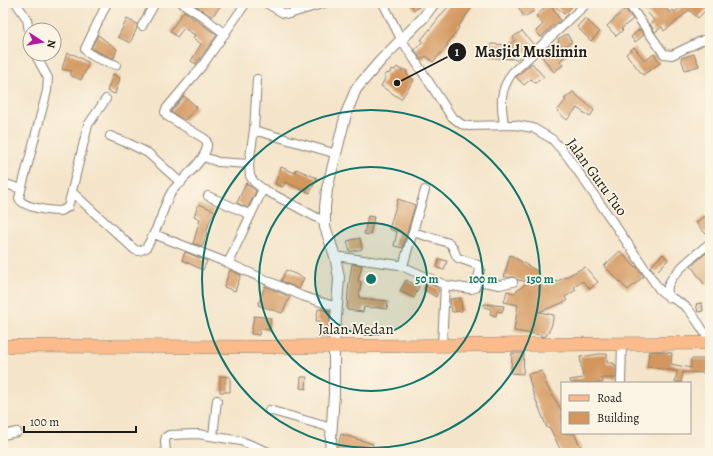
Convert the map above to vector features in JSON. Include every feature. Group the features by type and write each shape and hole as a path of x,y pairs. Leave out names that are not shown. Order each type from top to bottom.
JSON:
{"main road":[{"name":"Jalan Medan","path":"3,346 266,346 710,342"}],"street":[{"path":"16,3 27,22"},
{"path":"107,3 85,49 86,52 116,65"},
{"path":"142,26 155,3"},
{"path":"182,3 225,34"},
{"path":"72,192 135,250 143,251 146,248 154,234 164,206 172,191 181,183 204,156 208,146 205,139 167,116 165,112 166,109 202,66 246,3"},
{"path":"266,3 289,14 325,3"},
{"name":"Jalan Guru Tuo","path":"383,3 400,39 451,116 456,121 468,126 515,125 533,128 552,139 560,148 659,289 669,298 682,304 688,309 710,342"},
{"path":"330,453 334,394 334,345 339,278 335,256 325,227 327,190 346,114 356,89 400,39 423,18 434,3"},
{"path":"504,125 501,100 503,90 512,73 585,5 585,3"},
{"path":"628,3 664,54 672,55 703,40"},
{"path":"39,62 48,78 47,91 21,189 19,198 22,203 32,207 60,211 68,207 88,126 106,99"},
{"path":"257,79 254,130 249,164 250,176 254,182 263,189 325,222"},
{"path":"254,130 337,154"},
{"path":"110,136 130,144 148,154 181,183"},
{"path":"204,156 218,162 249,164"},
{"path":"3,183 21,189"},
{"path":"228,263 263,189"},
{"path":"403,266 425,190"},
{"path":"208,196 251,215"},
{"path":"335,256 403,266 445,285 471,289 475,287 480,270 478,265 458,258 453,245 413,232"},
{"path":"154,234 228,263 302,296 337,307"},
{"path":"669,298 667,291 670,281 686,264 710,243"},
{"path":"477,281 500,285 512,282"},
{"path":"442,345 445,285"},
{"path":"621,382 622,343"},
{"path":"213,436 218,400"},
{"path":"269,410 332,428"},
{"path":"3,435 16,432"},
{"path":"166,453 165,441 166,437 169,435 198,434 241,441 271,453"}],"building":[{"path":"192,3 218,3 221,5 212,17"},
{"path":"410,3 425,3 414,10"},
{"path":"451,3 475,3 447,44 448,45 433,62 426,56 421,60 415,50 423,41 421,40"},
{"path":"516,3 530,3 534,11 524,17"},
{"path":"550,3 560,20 541,37 536,31 543,24 536,16"},
{"path":"552,3 569,3 572,7 564,14"},
{"path":"639,3 661,3 670,13 673,10 675,12 686,3 710,3 710,6 698,18 689,10 664,31 662,27 655,32 650,24 655,21"},
{"path":"625,9 633,19 621,29 623,30 616,36 607,26"},
{"path":"184,11 217,35 196,64 191,61 201,44 193,38 195,35 184,28 177,37 170,31"},
{"path":"585,18 600,32 591,41 577,27"},
{"path":"127,19 137,24 137,28 130,43 118,37"},
{"path":"640,29 644,35 635,42 631,37"},
{"path":"522,31 534,45 530,49 516,60 490,57 491,44 509,45 515,40 513,37"},
{"path":"567,34 572,42 562,48 567,55 560,61 563,65 554,72 540,54 549,46 550,48 559,41 558,39"},
{"path":"98,35 117,49 114,58 97,52 91,48"},
{"path":"634,47 645,61 654,54 660,63 643,75 626,54"},
{"path":"67,53 75,55 89,63 81,80 70,75 72,71 62,69"},
{"path":"694,54 699,66 685,70 681,58"},
{"path":"532,63 544,77 535,83 531,79 524,85 516,77"},
{"path":"397,67 401,70 406,70 407,75 414,80 401,99 381,86 385,79 385,74 390,73 391,69 395,70"},
{"path":"113,74 120,78 115,94 107,91"},
{"path":"573,92 594,110 590,117 577,108 567,120 557,111 566,100 564,99"},
{"path":"184,96 197,107 185,120 171,112"},
{"path":"281,167 295,173 296,169 317,178 310,193 285,182 283,187 275,184"},
{"path":"246,183 256,191 248,208 237,203"},
{"path":"398,199 415,205 403,248 394,246 397,232 389,229"},
{"path":"199,204 215,211 209,223 203,246 193,244 200,219 194,216"},
{"path":"368,216 374,217 370,235 364,234"},
{"path":"704,216 710,222 710,230 706,234 696,223"},
{"path":"360,238 362,249 350,252 347,241"},
{"path":"620,251 644,276 628,290 604,266"},
{"path":"185,252 207,261 203,270 182,260"},
{"path":"706,253 710,259 710,281 705,285 691,266"},
{"path":"663,254 668,260 656,272 650,267"},
{"path":"510,255 537,271 546,287 585,267 598,282 590,289 583,281 574,287 576,290 565,297 567,301 539,312 554,315 551,327 546,336 541,337 541,335 514,331 518,305 504,302 507,291 514,293 528,282 518,280 514,277 504,277"},
{"path":"439,259 447,261 444,270 437,268"},
{"path":"352,264 362,265 358,281 361,282 359,298 388,301 387,309 364,307 363,312 347,310"},
{"path":"230,270 241,275 235,291 224,287"},
{"path":"286,270 304,278 299,289 281,281"},
{"path":"406,280 419,287 414,298 400,291"},
{"path":"428,283 439,289 436,297 424,290"},
{"path":"265,286 290,297 282,313 258,305"},
{"path":"461,298 462,311 452,312 450,299"},
{"path":"702,303 703,311 698,312 696,304"},
{"path":"484,304 504,306 502,312 497,311 496,316 490,314 491,309 484,307"},
{"path":"318,309 330,311 328,337 318,336 320,321 316,321"},
{"path":"254,316 271,318 269,330 260,329 259,335 251,334"},
{"path":"655,351 672,353 671,364 691,368 691,359 710,359 710,373 683,372 681,382 675,382 677,371 647,367 649,352"},
{"path":"512,353 524,353 523,374 511,373"},
{"path":"607,354 607,363 614,363 614,365 616,365 616,378 602,378 603,382 571,382 570,380 583,378 580,357"},
{"path":"542,371 547,386 561,409 561,434 574,434 582,450 574,453 562,453 550,428 547,428 532,390 528,374"},
{"path":"220,376 230,377 230,392 220,392"},
{"path":"301,377 307,377 306,389 300,388"},
{"path":"341,434 373,444 370,453 345,453 337,450"}],"place":[{"name":"Masjid Muslimin","path":"397,83"}]}
